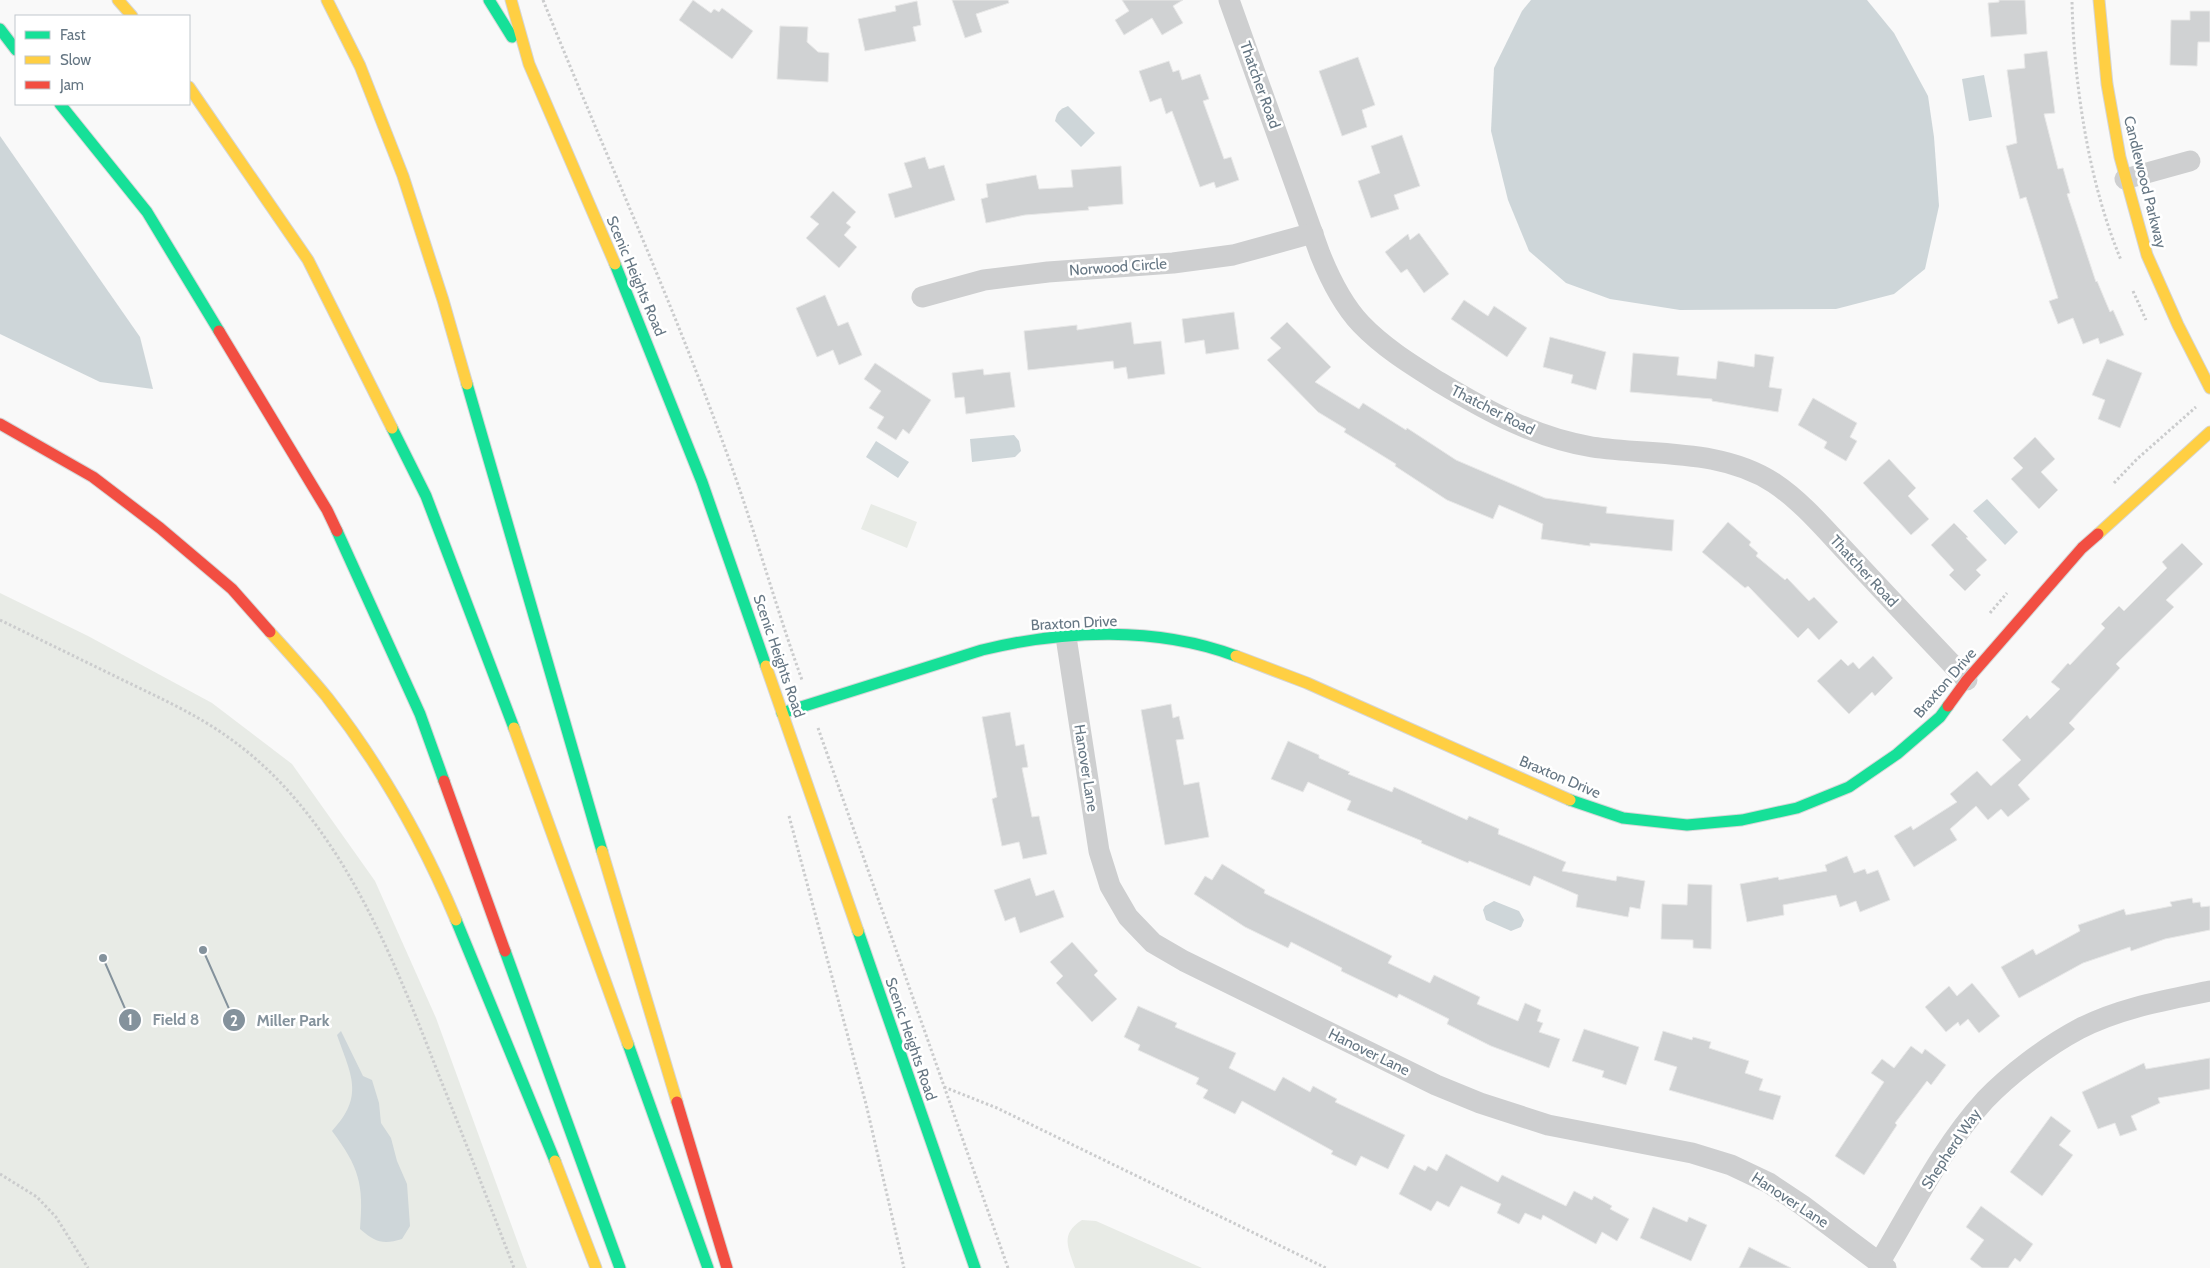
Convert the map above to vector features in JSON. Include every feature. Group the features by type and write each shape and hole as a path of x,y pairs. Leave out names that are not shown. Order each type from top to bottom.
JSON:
{"main road":[{"path":"118,0 131,15"},
{"path":"327,0 360,66 403,176 443,300 576,764 727,1268"},
{"name":"Scenic Heights Road","path":"489,0 529,64"},
{"name":"Scenic Heights Road","path":"511,0 529,64 636,313 727,550 975,1268"},
{"name":"Candlewood Parkway","path":"2099,0 2107,84 2126,179 2147,255 2178,325 2210,388"},
{"path":"0,29 15,49"},
{"path":"190,89 308,260 426,496 506,705 708,1268"},
{"path":"61,105 147,212 327,510 420,714 620,1268"},
{"path":"0,424 93,477 160,528 232,589 327,697 380,772 436,872 553,1155 596,1268"},
{"name":"Braxton Drive","path":"782,713 982,650 1014,642 1105,634 1163,637 1219,650 1307,683 1485,761 1564,798 1623,818 1687,825 1742,820 1797,808 1849,788 1897,754 1940,717 1967,680 2082,548 2210,432"}],"street":[{"name":"Thatcher Road","path":"1229,0 1330,277 1360,323 1407,362 1477,405 1514,423 1551,437 1591,447 1711,459 1743,468 1773,483 1818,522 1967,680"},
{"path":"2126,179 2190,161"},
{"name":"Norwood Circle","path":"922,297 984,280 1048,272 1173,263 1233,255 1313,233"},
{"name":"Hanover Lane","path":"1066,637 1099,851 1110,886 1128,917 1153,943 1184,961 1436,1085 1480,1103 1548,1125 1692,1153 1732,1165 1769,1183 1883,1265"},
{"name":"Shepherd Way","path":"1883,1265 1949,1148 1985,1100 2029,1061 2079,1029 2153,1002 2210,991"}],"path":[{"path":"543,0 605,154 678,325 730,462 811,704"},
{"path":"2110,487 2137,459 2199,405"},
{"path":"1984,620 2008,592"},
{"path":"0,620 189,712 226,735 251,756 291,795 345,868 366,905 399,974 514,1268"},
{"path":"802,679 811,676"},
{"path":"1008,1268 944,1087 997,1108 1326,1268"},
{"path":"0,1174 37,1197 56,1217 88,1268"}],"shaded area":[{"path":"1531,0 1867,0 1894,33 1928,96 1934,137 1939,206 1925,269 1894,294 1836,309 1680,310 1610,299 1566,283 1529,251 1508,200 1491,131 1494,68 1522,11"},
{"path":"1984,75 1992,117 1969,121 1962,79"},
{"path":"1068,106 1095,133 1081,147 1055,121 1059,111"},
{"path":"0,136 140,337 153,389 100,382 0,334"},
{"path":"1014,435 1019,441 1021,451 1015,457 972,462 970,439"},
{"path":"876,441 909,462 898,478 866,457"},
{"path":"1987,499 2018,532 2005,545 1973,511"},
{"path":"871,504 917,522 907,548 861,529"},
{"path":"0,593 88,636 212,703 292,764 375,881 436,1018 527,1268 0,1268"},
{"path":"1494,901 1519,911 1524,920 1521,927 1511,931 1486,920 1483,910 1485,906"},
{"path":"341,1031 363,1076 372,1080 379,1103 381,1123 391,1138 397,1161 407,1184 410,1226 402,1239 384,1242 370,1237 360,1229 361,1200 358,1177 348,1155 332,1131 349,1107 352,1096 350,1074 337,1035"},
{"path":"1082,1220 1096,1221 1202,1268 1075,1268 1068,1247 1068,1236 1075,1225"}],"building":[{"path":"693,0 711,13 714,9 719,12 722,8 753,31 732,59 679,20"},
{"path":"952,0 1008,0 1009,3 976,14 982,32 965,38"},
{"path":"1122,0 1183,0 1173,6 1183,23 1162,35 1152,18 1124,35 1115,20 1129,11"},
{"path":"1999,0 2025,0 2027,34 1991,37 1988,3 1999,2"},
{"path":"917,1 921,25 913,27 916,41 865,51 858,19 896,11 895,6"},
{"path":"2190,11 2210,11 2210,42 2198,42 2197,66 2170,65 2171,20 2190,20"},
{"path":"780,26 808,27 807,42 818,52 829,53 828,82 777,79"},
{"path":"2047,51 2055,113 2044,114 2058,169 2063,168 2070,193 2067,194 2096,282 2110,312 2113,310 2124,335 2100,344 2098,338 2083,344 2073,318 2058,324 2049,301 2058,298 2026,197 2020,199 2006,146 2017,143 2007,70 2025,68 2024,54"},
{"path":"1358,57 1375,105 1362,110 1367,127 1342,136 1319,71"},
{"path":"1169,61 1173,72 1179,70 1182,80 1200,74 1209,99 1203,101 1224,159 1231,157 1239,180 1216,188 1214,182 1200,187 1172,111 1166,114 1161,98 1150,102 1139,71"},
{"path":"1402,135 1420,186 1394,195 1399,209 1371,218 1358,181 1380,173 1371,146"},
{"path":"925,157 929,169 944,165 955,200 895,218 888,194 912,187 904,163"},
{"path":"1121,166 1123,204 1088,207 1089,210 1025,215 986,223 981,199 988,197 986,184 1036,175 1039,189 1073,187 1071,170"},
{"path":"833,191 856,212 846,223 851,227 844,235 857,247 839,268 806,238 819,224 810,217"},
{"path":"1419,233 1449,274 1424,293 1407,269 1401,273 1385,252 1408,234 1410,240"},
{"path":"825,295 838,326 848,322 862,355 839,365 833,350 817,357 796,308"},
{"path":"1464,300 1488,316 1494,306 1527,328 1507,357 1451,319"},
{"path":"1234,312 1239,349 1206,354 1204,340 1185,343 1182,319"},
{"path":"1131,322 1134,344 1161,341 1165,374 1128,379 1126,367 1114,369 1113,361 1028,370 1024,331 1077,325 1077,330"},
{"path":"1287,322 1331,367 1315,382 1359,409 1363,403 1406,430 1407,428 1456,460 1545,498 1607,507 1606,513 1674,520 1672,551 1590,543 1590,546 1541,539 1543,524 1499,505 1493,519 1447,500 1395,466 1396,464 1344,432 1346,429 1318,412 1267,360 1281,348 1270,338"},
{"path":"1550,337 1606,352 1596,390 1571,383 1573,375 1543,367"},
{"path":"1633,353 1679,357 1677,375 1716,379 1718,361 1754,367 1755,354 1774,357 1769,387 1782,389 1778,412 1712,401 1712,399 1630,392"},
{"path":"2107,359 2142,373 2120,428 2098,419 2105,400 2092,395"},
{"path":"875,363 931,400 909,434 903,429 896,440 877,428 884,417 869,408 881,391 864,379"},
{"path":"983,369 984,375 1010,372 1015,407 966,414 964,397 955,398 952,373"},
{"path":"1813,398 1857,423 1850,437 1857,441 1846,461 1824,448 1827,442 1798,425"},
{"path":"2035,437 2055,459 2041,472 2058,490 2039,509 2011,479 2023,468 2013,458"},
{"path":"1889,459 1916,488 1908,496 1929,519 1911,535 1863,483"},
{"path":"1728,522 1751,542 1749,545 1758,553 1756,556 1785,580 1787,578 1809,601 1814,597 1838,622 1819,640 1808,628 1798,638 1748,586 1745,588 1702,552"},
{"path":"1954,523 1987,560 1976,570 1981,575 1965,591 1949,575 1954,570 1931,545"},
{"path":"2182,543 2203,564 2166,600 2174,607 2116,664 2120,668 2069,723 2075,729 2018,785 2030,799 2008,817 2001,809 1988,820 1976,806 1950,829 1957,840 1914,867 1894,836 1911,826 1913,830 1957,802 1950,794 1977,771 1991,786 2021,760 2002,740 2027,715 2030,719 2060,689 2051,682 2105,628 2101,624 2119,606 2124,611 2167,568 2162,562"},
{"path":"1873,656 1893,678 1875,696 1872,692 1849,714 1817,681 1841,659 1848,666 1853,662 1859,669"},
{"path":"1171,704 1173,718 1179,716 1184,739 1176,740 1184,785 1199,782 1209,837 1165,845 1141,710"},
{"path":"1010,712 1016,746 1024,744 1028,767 1022,768 1032,817 1039,816 1047,854 1023,859 1019,842 1002,846 992,799 997,797 982,717"},
{"path":"1288,741 1350,772 1348,774 1392,792 1394,787 1467,820 1469,816 1499,829 1498,834 1566,862 1562,871 1616,881 1617,876 1645,881 1640,909 1630,907 1628,917 1576,907 1578,895 1534,876 1530,886 1469,861 1468,863 1421,843 1422,841 1347,810 1351,801 1308,782 1303,792 1271,779"},
{"path":"1847,856 1854,873 1865,869 1867,874 1878,870 1890,900 1860,912 1856,901 1840,907 1836,895 1783,905 1784,915 1747,922 1740,884 1778,877 1779,880 1827,871 1825,865"},
{"path":"1222,864 1265,890 1264,893 1392,956 1388,963 1430,983 1434,975 1480,997 1477,1004 1518,1021 1525,1003 1541,1010 1537,1021 1543,1023 1539,1032 1560,1039 1549,1068 1491,1046 1447,1024 1449,1019 1399,994 1397,998 1341,971 1342,968 1291,942 1288,948 1245,927 1194,894 1205,876 1212,880"},
{"path":"1030,878 1036,896 1054,890 1064,917 1020,933 1015,917 1005,921 994,890"},
{"path":"1688,884 1712,885 1711,949 1693,948 1693,940 1661,939 1662,904 1687,905"},
{"path":"2192,898 2193,903 2200,902 2201,907 2210,906 2210,930 2165,939 2131,951 2130,947 2083,963 2019,998 2001,967 2033,949 2036,955 2080,931 2078,925 2124,909 2126,915 2172,906 2170,902"},
{"path":"1072,942 1098,971 1094,975 1117,999 1092,1022 1056,983 1063,976 1050,962"},
{"path":"1972,983 2000,1016 1979,1033 1968,1019 1960,1026 1958,1022 1946,1032 1925,1007 1949,986 1957,996"},
{"path":"1138,1006 1177,1023 1175,1027 1236,1053 1229,1068 1275,1091 1283,1077 1310,1092 1313,1086 1337,1099 1335,1102 1405,1135 1388,1169 1361,1156 1356,1166 1331,1154 1333,1151 1242,1101 1235,1114 1203,1098 1208,1090 1196,1084 1199,1078 1138,1050 1140,1045 1124,1037"},
{"path":"1584,1029 1639,1047 1626,1085 1602,1077 1604,1071 1572,1061"},
{"path":"1663,1031 1692,1040 1693,1037 1711,1042 1709,1048 1749,1061 1745,1073 1763,1079 1759,1090 1781,1096 1773,1120 1669,1090 1677,1067 1654,1060"},
{"path":"1911,1046 1922,1054 1925,1049 1946,1065 1931,1085 1927,1081 1895,1123 1897,1125 1864,1175 1835,1156 1884,1082 1871,1073 1882,1059 1894,1068"},
{"path":"2210,1058 2210,1089 2158,1098 2160,1103 2131,1116 2137,1130 2120,1136 2115,1123 2098,1129 2082,1092 2144,1063 2146,1069"},
{"path":"2051,1116 2071,1131 2059,1145 2073,1155 2042,1196 2010,1172"},
{"path":"1446,1154 1498,1182 1502,1175 1566,1206 1574,1191 1592,1200 1594,1196 1612,1206 1610,1209 1629,1219 1617,1241 1602,1232 1596,1244 1543,1215 1541,1220 1525,1213 1519,1224 1497,1213 1501,1204 1461,1186 1449,1207 1437,1201 1431,1211 1399,1194 1414,1165 1425,1171 1428,1166 1437,1171"},
{"path":"1981,1206 2033,1244 2020,1262 2015,1258 2008,1268 1982,1268 1970,1259 1984,1240 1966,1227"},
{"path":"1653,1207 1687,1222 1689,1217 1707,1225 1691,1261 1640,1238"},
{"path":"1749,1247 1791,1268 1739,1268"}],"traffic: fast":[{"path":"489,0 512,37"},
{"path":"0,29 15,49"},
{"path":"61,105 147,212 219,331"},
{"path":"615,264 702,482 766,666"},
{"path":"467,384 602,851"},
{"path":"392,428 426,496 514,728"},
{"path":"337,531 420,714 444,781"},
{"path":"782,713 982,650 1045,638 1110,634 1142,636 1205,646 1236,656"},
{"path":"1570,800 1623,818 1687,825 1742,820 1797,808 1849,787 1897,754 1940,717 1948,706"},
{"path":"456,920 555,1161"},
{"path":"858,931 975,1268"},
{"path":"505,951 620,1268"},
{"path":"628,1044 708,1268"}],"traffic: slow":[{"path":"118,0 131,15"},
{"path":"327,0 360,66 403,176 443,300 467,384"},
{"path":"511,0 529,64 615,264"},
{"path":"2099,0 2107,84 2120,157 2147,255 2178,325 2210,388"},
{"path":"190,88 308,260 392,428"},
{"path":"2098,534 2210,432"},
{"path":"270,632 327,697 365,749 415,833 456,920"},
{"path":"1236,656 1307,683 1570,800"},
{"path":"766,666 858,931"},
{"path":"514,728 628,1044"},
{"path":"602,851 677,1102"},
{"path":"555,1161 596,1268"}],"traffic: jam":[{"path":"219,331 327,510 337,531"},
{"path":"0,424 93,477 160,528 232,589 270,632"},
{"path":"1948,706 1967,680 2082,548 2098,534"},
{"path":"444,781 505,951"},
{"path":"677,1102 727,1268"}],"place":[{"name":"Miller Park","path":"203,950"},
{"name":"Field 8","path":"103,958"}]}
